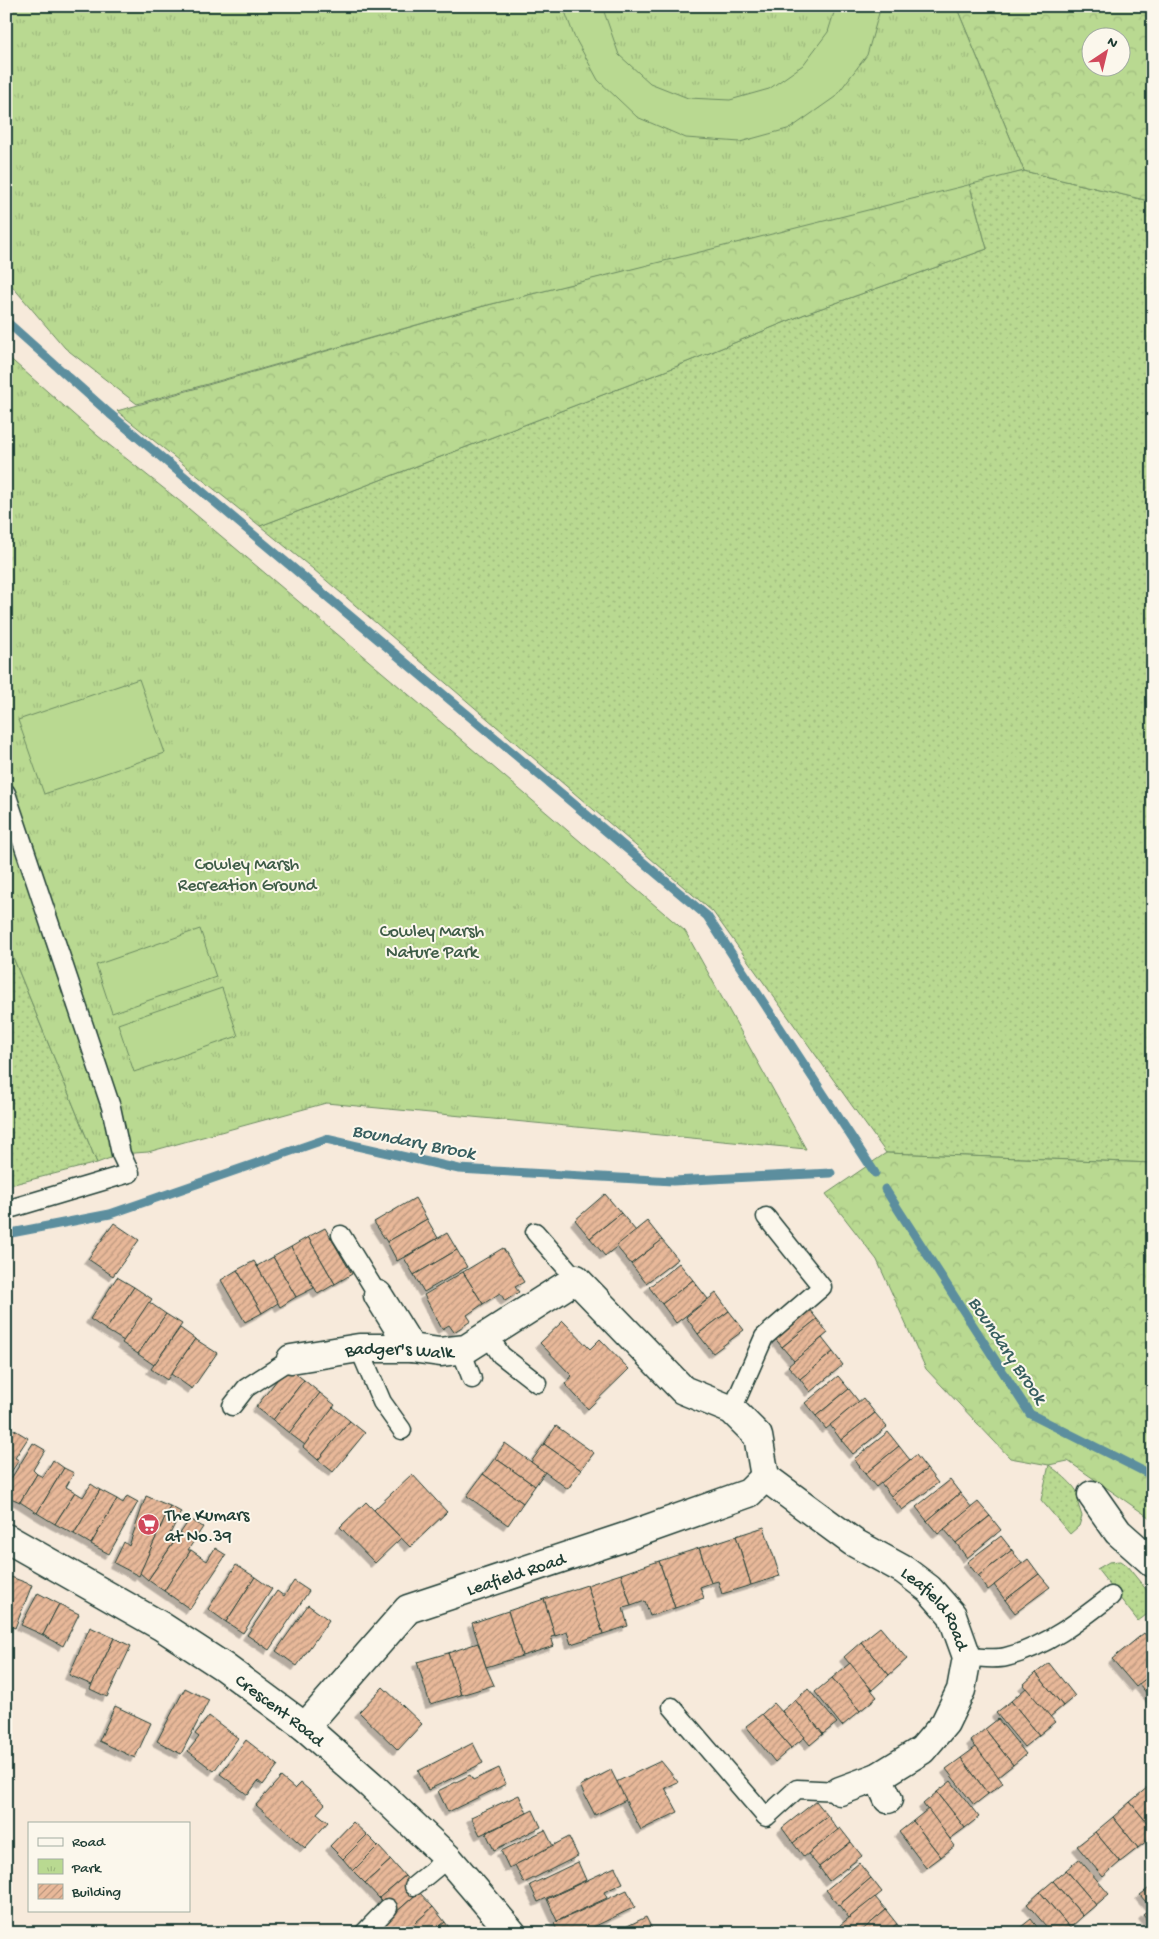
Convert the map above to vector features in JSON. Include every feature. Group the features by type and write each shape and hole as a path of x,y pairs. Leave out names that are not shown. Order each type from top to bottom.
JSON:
{"street":[{"path":"576,1279 683,1390 732,1410 758,1436 765,1477"},
{"name":"Badger's Walk","path":"291,1359 359,1348 411,1348 440,1352 466,1349 576,1279"},
{"path":"378,1294 411,1348"},
{"name":"Leafield Road","path":"305,1727 408,1608 625,1537 750,1493 765,1477 853,1542 904,1570 929,1589 952,1615 967,1657 962,1690 945,1723 922,1750 883,1788 840,1791"},
{"path":"1092,1495 1118,1532 1153,1563"},
{"name":"Crescent Road","path":"6,1538 162,1626 224,1667 305,1727 448,1858 512,1933"}],"lane":[{"path":"6,792 110,1107 121,1154 130,1172 6,1210"},
{"path":"732,1410 764,1337 822,1287 766,1217"},
{"path":"535,1232 576,1279"},
{"path":"341,1234 378,1294"},
{"path":"488,1335 501,1355 536,1383"},
{"path":"359,1348 382,1402 402,1430"},
{"path":"460,1350 472,1379"},
{"path":"232,1406 246,1388 291,1359"},
{"path":"967,1657 1005,1658 1039,1644 1069,1629 1111,1596"},
{"path":"672,1707 766,1817 797,1789 840,1791"},
{"path":"414,1886 448,1858"},
{"path":"364,1933 388,1908"}],"green space":[{"path":"6,6 956,6 1024,171 480,307 137,404 65,348 6,279"},
{"path":"563,6 602,6 619,55 650,83 688,98 730,100 769,89 803,65 828,32 836,6 881,6 867,55 835,97 791,128 740,142 686,138 637,117 598,80 574,36"},
{"path":"956,6 1153,6 1153,202 1024,171"},
{"path":"1024,171 1153,202 1153,1163 886,1153 713,912 313,569 260,526 665,371 805,314 987,249 969,183"},
{"path":"969,183 987,249 805,314 665,371 260,526 117,411 480,307"},
{"name":"Cowley Marsh Recreation Ground","path":"6,355 98,436 182,503 685,931 806,1149 326,1103 148,1152 121,1154 97,1163 6,940"},
{"path":"139,679 165,753 44,794 18,720"},
{"path":"200,929 216,977 112,1013 96,965"},
{"path":"6,940 97,1163 6,1186"},
{"path":"222,988 238,1036 134,1072 118,1024"},
{"path":"886,1153 1153,1163 1153,1520 1068,1461 1049,1465 1010,1458 926,1369 877,1260 826,1194"},
{"path":"1049,1465 1075,1488 1078,1494 1078,1504 1082,1516 1079,1526 1070,1534 1041,1500"},
{"path":"1120,1561 1127,1566 1153,1598 1153,1610 1138,1621 1097,1569 1109,1562"}],"building":[{"path":"605,1194 621,1213 590,1238 575,1220"},
{"path":"415,1198 427,1219 387,1242 374,1222"},
{"path":"621,1213 636,1231 605,1256 590,1238"},
{"path":"427,1219 438,1238 397,1261 387,1242"},
{"path":"647,1221 662,1240 631,1264 616,1246"},
{"path":"114,1223 139,1240 113,1276 88,1259"},
{"path":"325,1228 352,1274 335,1284 308,1237"},
{"path":"447,1233 457,1250 414,1275 404,1258"},
{"path":"308,1237 335,1284 318,1294 291,1247"},
{"path":"662,1240 678,1259 646,1283 631,1264"},
{"path":"291,1247 314,1288 296,1297 273,1257"},
{"path":"503,1248 524,1282 515,1287 519,1292 505,1301 500,1293 483,1304 463,1272"},
{"path":"457,1250 467,1267 424,1292 414,1275"},
{"path":"273,1257 296,1297 280,1307 257,1266"},
{"path":"254,1261 278,1303 262,1313 237,1270"},
{"path":"679,1263 693,1280 662,1304 649,1287"},
{"path":"237,1270 262,1313 245,1322 221,1280"},
{"path":"463,1272 483,1304 467,1315 471,1321 454,1332 449,1325 442,1329 424,1295"},
{"path":"117,1277 134,1287 106,1330 90,1319"},
{"path":"693,1280 708,1299 676,1323 662,1304"},
{"path":"134,1287 152,1299 124,1341 106,1330"},
{"path":"716,1293 729,1311 698,1334 686,1317"},
{"path":"149,1302 166,1314 138,1354 122,1343"},
{"path":"805,1304 817,1319 782,1347 770,1332"},
{"path":"729,1311 744,1330 713,1353 698,1334"},
{"path":"166,1314 182,1324 154,1365 138,1354"},
{"path":"817,1319 828,1333 794,1361 782,1347"},
{"path":"563,1321 590,1349 600,1339 629,1369 588,1409 565,1384 572,1376 540,1343"},
{"path":"180,1328 195,1339 167,1380 151,1369"},
{"path":"822,1338 833,1352 800,1379 788,1366"},
{"path":"195,1339 217,1353 192,1389 171,1374"},
{"path":"833,1352 843,1365 810,1392 800,1379"},
{"path":"287,1367 304,1380 273,1420 256,1407"},
{"path":"838,1376 849,1389 816,1416 805,1403"},
{"path":"304,1380 320,1393 289,1433 273,1420"},
{"path":"849,1389 859,1402 826,1429 816,1416"},
{"path":"320,1393 335,1405 305,1445 289,1433"},
{"path":"863,1398 875,1413 841,1440 830,1425"},
{"path":"333,1407 350,1421 318,1460 303,1447"},
{"path":"875,1413 887,1427 853,1454 841,1440"},
{"path":"350,1421 365,1433 333,1472 318,1460"},
{"path":"556,1426 594,1453 581,1470 544,1444"},
{"path":"13,1429 28,1438 15,1458 19,1460 6,1480 6,1441"},
{"path":"888,1432 899,1446 865,1474 854,1459"},
{"path":"33,1443 45,1450 33,1470 37,1474 20,1502 6,1496 6,1487"},
{"path":"505,1443 545,1472 535,1486 495,1458"},
{"path":"544,1444 581,1470 568,1489 531,1462"},
{"path":"899,1446 910,1460 876,1487 865,1474"},
{"path":"916,1455 927,1469 891,1496 881,1483"},
{"path":"495,1458 535,1486 523,1503 483,1474"},
{"path":"53,1460 64,1468 37,1513 20,1502 37,1474 43,1477"},
{"path":"64,1468 74,1473 66,1487 75,1492 55,1524 37,1513"},
{"path":"927,1469 938,1483 902,1510 891,1496"},
{"path":"412,1474 447,1512 410,1547 374,1510"},
{"path":"483,1474 523,1503 508,1525 467,1496"},
{"path":"950,1480 960,1493 927,1521 916,1507"},
{"path":"91,1484 100,1490 74,1534 55,1524 75,1492 83,1497"},
{"path":"100,1490 117,1499 91,1544 74,1534"},
{"path":"960,1493 972,1508 938,1534 927,1521"},
{"path":"127,1496 138,1502 109,1554 91,1544 117,1499 123,1503"},
{"name":"The Kumars at No.39","path":"146,1496 170,1506 139,1576 114,1563 124,1542 129,1546"},
{"path":"366,1502 401,1538 375,1563 340,1527"},
{"path":"978,1502 990,1516 956,1543 944,1529"},
{"path":"170,1506 181,1512 168,1538 174,1542 148,1580 140,1573"},
{"path":"990,1516 1001,1530 967,1558 956,1543"},
{"path":"190,1519 203,1527 188,1550 191,1550 164,1591 148,1580"},
{"path":"764,1527 780,1576 751,1585 736,1536"},
{"path":"736,1536 751,1585 722,1594 718,1581 711,1583 699,1548"},
{"path":"1001,1536 1012,1550 978,1576 967,1562"},
{"path":"215,1548 226,1555 190,1609 164,1591 191,1550 207,1561"},
{"path":"699,1548 711,1583 700,1587 704,1598 675,1608 659,1561"},
{"path":"1012,1550 1022,1564 988,1590 978,1576"},
{"path":"1028,1559 1039,1574 1005,1600 994,1585"},
{"path":"659,1561 675,1608 650,1616 645,1601 631,1606 621,1574"},
{"path":"236,1565 255,1577 226,1622 208,1609"},
{"path":"621,1574 631,1606 623,1608 628,1626 603,1634 587,1585"},
{"path":"1039,1574 1050,1587 1015,1613 1005,1600"},
{"path":"11,1577 32,1585 15,1628 6,1624 6,1589"},
{"path":"255,1577 272,1589 243,1633 226,1622"},
{"path":"294,1581 309,1591 269,1650 247,1635 277,1591 284,1596"},
{"path":"587,1585 603,1634 571,1644 567,1632 555,1636 544,1599"},
{"path":"38,1593 59,1604 43,1635 21,1625"},
{"path":"544,1599 555,1636 551,1637 554,1646 522,1656 508,1611"},
{"path":"59,1604 79,1614 63,1646 43,1635"},
{"path":"308,1605 329,1620 297,1666 276,1651"},
{"path":"508,1611 522,1656 486,1667 472,1623"},
{"path":"90,1627 114,1638 92,1685 69,1675"},
{"path":"880,1627 907,1659 889,1675 861,1642"},
{"path":"1144,1633 1153,1644 1153,1673 1136,1687 1112,1659"},
{"path":"114,1638 131,1646 107,1697 90,1689"},
{"path":"861,1642 889,1675 872,1690 844,1657"},
{"path":"478,1643 494,1685 461,1695 448,1653"},
{"path":"448,1653 461,1695 430,1704 417,1662"},
{"path":"850,1663 877,1697 860,1711 832,1678"},
{"path":"1049,1663 1075,1696 1063,1706 1036,1673"},
{"path":"1036,1673 1063,1706 1050,1717 1023,1685"},
{"path":"1153,1673 1153,1701 1139,1684"},
{"path":"832,1678 860,1711 842,1726 815,1692"},
{"path":"383,1687 422,1724 398,1750 359,1712"},
{"path":"185,1688 209,1700 181,1754 157,1741"},
{"path":"1026,1688 1055,1722 1039,1735 1011,1701"},
{"path":"808,1689 837,1723 823,1734 795,1700"},
{"path":"795,1700 823,1734 810,1745 782,1711"},
{"path":"1011,1701 1039,1735 1024,1747 996,1713"},
{"path":"774,1703 805,1737 791,1748 762,1714"},
{"path":"115,1706 151,1723 135,1758 99,1741"},
{"path":"762,1714 791,1748 775,1762 746,1726"},
{"path":"209,1716 238,1738 214,1771 188,1751 199,1737 195,1734"},
{"path":"998,1719 1026,1754 1013,1765 985,1729"},
{"path":"985,1729 1013,1765 998,1777 971,1741"},
{"path":"246,1740 278,1765 263,1785 258,1781 248,1795 220,1774"},
{"path":"473,1743 483,1763 428,1790 418,1771"},
{"path":"976,1747 1003,1783 988,1794 961,1758"},
{"path":"961,1758 988,1794 974,1805 946,1769"},
{"path":"661,1761 678,1782 665,1788 678,1812 641,1830 616,1782"},
{"path":"499,1768 506,1784 448,1812 438,1791 470,1775 473,1780"},
{"path":"611,1770 626,1800 595,1815 580,1786"},
{"path":"281,1777 295,1789 301,1783 325,1804 317,1813 328,1822 305,1848 256,1805"},
{"path":"951,1781 979,1817 965,1828 937,1792"},
{"path":"1148,1787 1153,1793 1153,1830 1130,1802"},
{"path":"937,1792 965,1828 950,1839 923,1804"},
{"path":"519,1795 527,1813 480,1835 471,1817"},
{"path":"816,1801 828,1816 793,1843 782,1828"},
{"path":"1130,1802 1153,1830 1153,1836 1138,1848 1113,1817"},
{"path":"928,1809 955,1846 941,1857 913,1821"},
{"path":"533,1810 541,1827 494,1850 486,1833"},
{"path":"828,1816 838,1830 804,1857 793,1843"},
{"path":"1113,1817 1138,1848 1120,1862 1095,1832"},
{"path":"913,1821 941,1857 926,1868 899,1832"},
{"path":"353,1822 367,1835 343,1859 330,1846"},
{"path":"840,1828 851,1842 819,1867 808,1854"},
{"path":"545,1830 553,1846 509,1868 501,1851"},
{"path":"1095,1832 1120,1862 1103,1877 1077,1846"},
{"path":"367,1835 378,1846 353,1871 343,1859"},
{"path":"569,1837 578,1856 524,1883 515,1865"},
{"path":"851,1842 862,1856 829,1881 819,1867"},
{"path":"378,1846 391,1860 365,1883 353,1871"},
{"path":"1079,1859 1109,1894 1096,1905 1066,1870"},
{"path":"391,1860 405,1876 379,1898 365,1883"},
{"path":"578,1862 586,1880 538,1902 530,1885"},
{"path":"859,1863 871,1878 839,1905 826,1890"},
{"path":"615,1867 623,1883 604,1892 607,1898 557,1921 547,1899"},
{"path":"1066,1870 1096,1905 1083,1916 1053,1881"},
{"path":"405,1876 419,1892 377,1929 388,1908 379,1898"},
{"path":"871,1878 882,1892 849,1918 839,1905"},
{"path":"1053,1881 1083,1916 1070,1928 1040,1892"},
{"path":"1153,1885 1153,1927 1143,1915 1151,1908 1140,1895"},
{"path":"627,1890 635,1907 581,1933 558,1933 554,1923"},
{"path":"419,1892 433,1907 404,1933 380,1933 377,1929"},
{"path":"1040,1892 1070,1928 1064,1933 1052,1933 1027,1904"},
{"path":"875,1897 886,1910 859,1933 846,1933 840,1925"},
{"path":"433,1907 445,1922 432,1933 408,1933 406,1931"},
{"path":"886,1910 897,1924 886,1933 859,1933"},
{"path":"646,1917 653,1931 649,1933 613,1933"},
{"path":"1031,1919 1042,1933 1018,1933 1016,1931"},
{"path":"445,1922 453,1933 432,1933"},
{"path":"897,1924 904,1933 886,1933"}],"waterway":[{"path":"6,321 110,414 707,916 875,1173"},
{"name":"Boundary Brook","path":"6,1234 110,1214 326,1139 459,1169 673,1181 831,1173"},
{"name":"Boundary Brook","path":"885,1189 1030,1414 1153,1476"}],"place":[{"name":"The Kumars at No.39","path":"149,1524"}],"park label":[{"name":"Cowley Marsh Nature Park","path":"432,940"}]}
